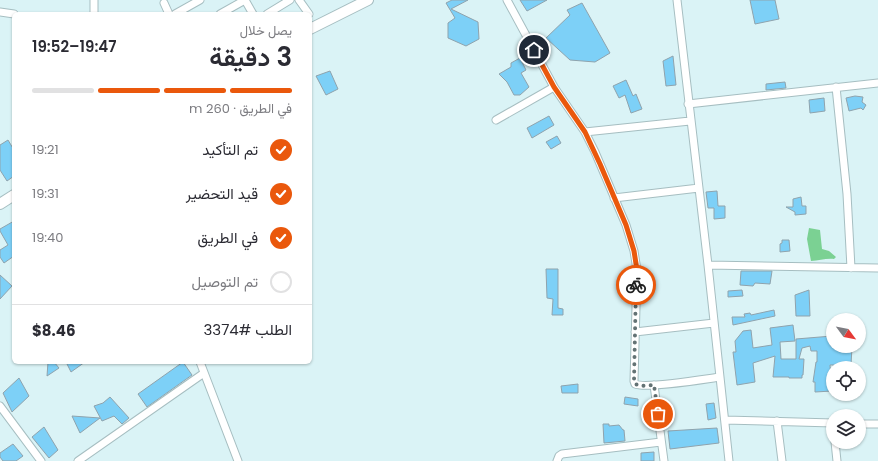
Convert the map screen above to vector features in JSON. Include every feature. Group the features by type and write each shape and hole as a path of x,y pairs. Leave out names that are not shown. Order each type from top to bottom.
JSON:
{"street":[{"path":"94,0 94,12"},
{"path":"179,12 200,0"},
{"path":"224,12 245,0 252,12"},
{"path":"270,12 290,0"},
{"path":"299,0 308,12"},
{"path":"314,27 368,0"},
{"path":"507,0 554,87 585,132 626,225 634,251 637,270 635,384 641,386 654,385 720,377"},
{"path":"677,0 729,461"},
{"path":"164,4 168,12"},
{"path":"0,12 12,14"},
{"path":"688,104 878,83"},
{"path":"496,120 554,87"},
{"path":"836,87 845,165 851,268"},
{"path":"585,132 690,121"},
{"path":"614,198 699,188"},
{"path":"0,204 12,196"},
{"path":"708,265 878,268"},
{"path":"636,332 714,323"},
{"path":"201,364 238,461"},
{"path":"78,461 204,373"},
{"path":"654,385 664,461"},
{"path":"0,406 41,461"},
{"path":"725,420 826,423"},
{"path":"778,421 782,461"},
{"path":"866,424 878,424"},
{"path":"557,461 556,459 562,454 661,442"},
{"path":"836,449 837,461"}],"green space":[{"path":"809,228 820,230 822,249 829,251 836,257 834,259 811,261 807,239"}],"building":[{"path":"452,0 468,0 451,9 478,22 479,39 466,46 448,38 448,23 455,18 446,3"},
{"path":"520,0 547,0 527,11"},
{"path":"750,0 775,0 779,19 755,24"},
{"path":"582,3 610,53 595,62 570,60 546,38 570,15 567,10"},
{"path":"673,56 676,85 666,86 663,61"},
{"path":"520,58 526,70 521,73 529,87 520,95 514,95 507,82 499,74 511,67 511,63"},
{"path":"330,71 338,89 326,95 316,76"},
{"path":"626,80 633,96 636,94 642,109 631,113 625,95 619,98 613,86"},
{"path":"785,82 786,88 766,90 766,84"},
{"path":"855,96 863,97 862,102 866,105 863,110 861,108 849,111 846,98"},
{"path":"824,98 825,111 810,113 809,100"},
{"path":"549,116 554,125 532,138 527,128"},
{"path":"557,136 561,143 551,149 546,142"},
{"path":"8,140 12,147 12,177 7,181 0,170 0,145"},
{"path":"717,191 718,206 725,206 725,218 714,219 714,208 708,208 706,192"},
{"path":"801,197 802,206 806,206 806,214 795,215 795,212 786,207 793,207 793,199"},
{"path":"12,222 12,257 4,263 0,257 0,250 8,245 0,229"},
{"path":"782,240 789,240 790,251 780,252 780,244 782,243"},
{"path":"546,269 558,269 558,308 563,309 563,315 552,315 553,299 547,298"},
{"path":"741,271 772,271 770,284 755,283 753,286 740,285"},
{"path":"0,275 12,286 0,299"},
{"path":"742,290 743,296 728,297 728,291"},
{"path":"809,290 810,316 796,316 795,295"},
{"path":"774,310 775,316 733,325 732,317 745,317 744,314 750,313 751,315"},
{"path":"793,325 795,341 780,342 781,359 796,359 796,339 826,336 826,353 852,353 851,361 826,361 826,391 815,392 815,382 813,382 817,362 817,351 811,351 810,346 802,348 799,359 804,359 802,378 773,377 775,356 753,363 755,382 737,385 733,352 736,352 735,341 743,331 751,330 753,348 772,345 770,328"},
{"path":"48,364 56,364 59,368 47,376"},
{"path":"67,364 82,364 71,372"},
{"path":"180,364 184,364 192,375 147,407 138,394"},
{"path":"19,378 29,396 12,412 3,393"},
{"path":"578,384 578,393 562,393 561,386"},
{"path":"110,397 129,418 122,424 114,416 102,421 94,406 103,403"},
{"path":"625,397 638,399 638,406 624,404"},
{"path":"714,403 716,418 708,420 706,404"},
{"path":"72,416 100,418 80,433"},
{"path":"603,424 609,424 609,426 619,425 624,430 625,441 604,443"},
{"path":"44,427 58,450 49,458 32,437"},
{"path":"717,428 719,443 670,449 668,431"},
{"path":"13,444 23,456 16,461 3,461 0,457 0,453"},
{"path":"654,452 654,461 641,461 641,453"}],"way so far":[{"path":"636,285 634,381 635,384 641,386 654,385 658,414"}],"route":[{"path":"534,50 554,87 585,132 595,152 626,225 634,251 637,270 636,285"}]}
